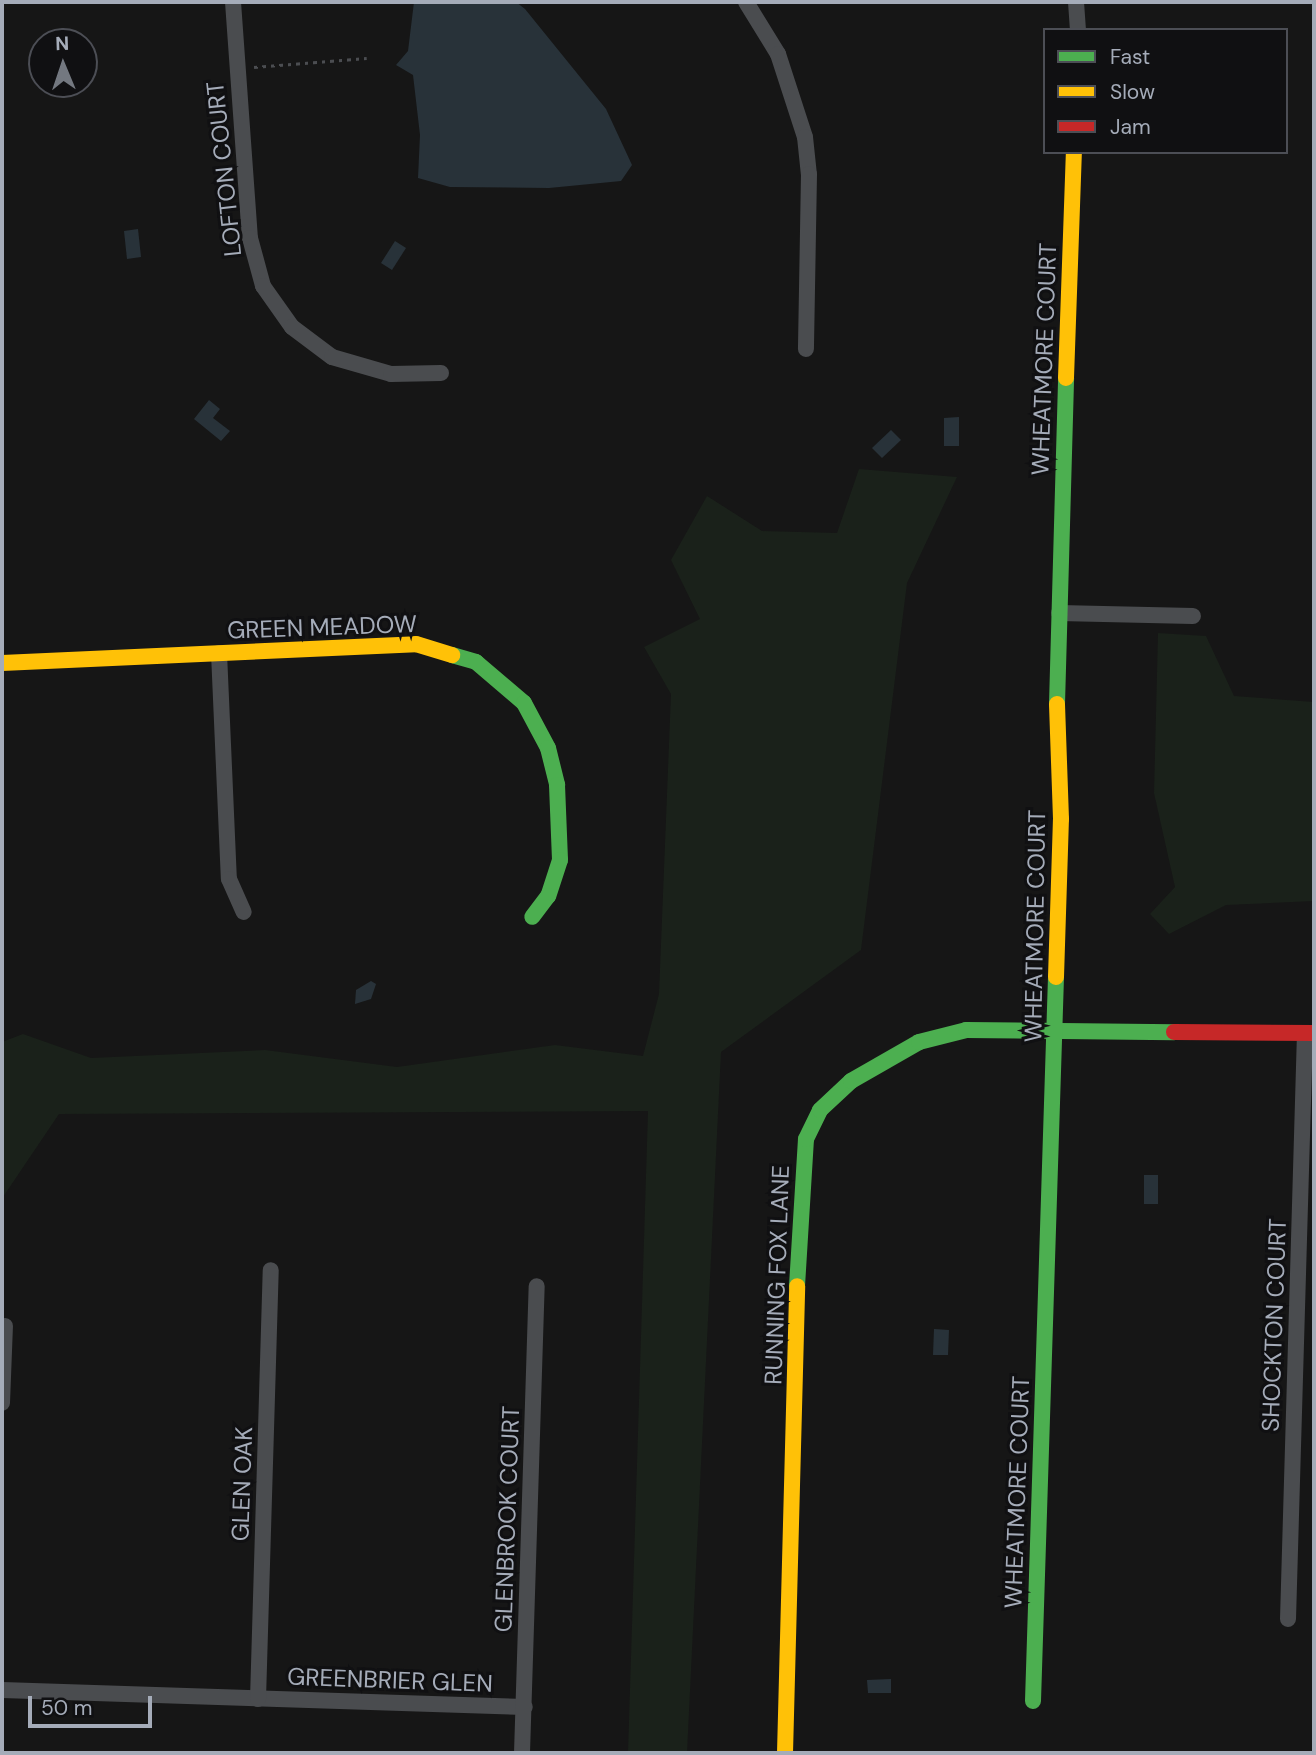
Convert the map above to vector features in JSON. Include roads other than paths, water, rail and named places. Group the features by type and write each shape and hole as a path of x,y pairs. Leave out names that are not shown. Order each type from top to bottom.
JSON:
{"street":[{"name":"LOFTON COURT","path":"233,2 250,238 259,275 276,308 310,344 343,362 391,374 441,373"},
{"path":"746,2 778,54 805,137 809,174 806,349"},
{"path":"1076,2 1078,28"},
{"name":"WHEATMORE COURT","path":"1034,1701 1061,820 1056,720 1074,154"},
{"path":"1059,613 1193,616"},
{"name":"GREEN MEADOW","path":"2,663 416,644 453,652 498,676 538,724 557,785 560,860 548,896 532,916"},
{"path":"219,653 229,879 244,912"},
{"name":"RUNNING FOX LANE","path":"785,1753 800,1184 806,1139 820,1110 851,1082 919,1042 966,1030 1310,1033"},
{"name":"SHOCKTON COURT","path":"1288,1619 1310,1033"},
{"name":"GLEN OAK","path":"258,1699 271,1270"},
{"name":"GLENBROOK COURT","path":"522,1753 537,1286"},
{"path":"2,1403 5,1326"},
{"name":"GREENBRIER GLEN","path":"2,1690 524,1707"}]}
